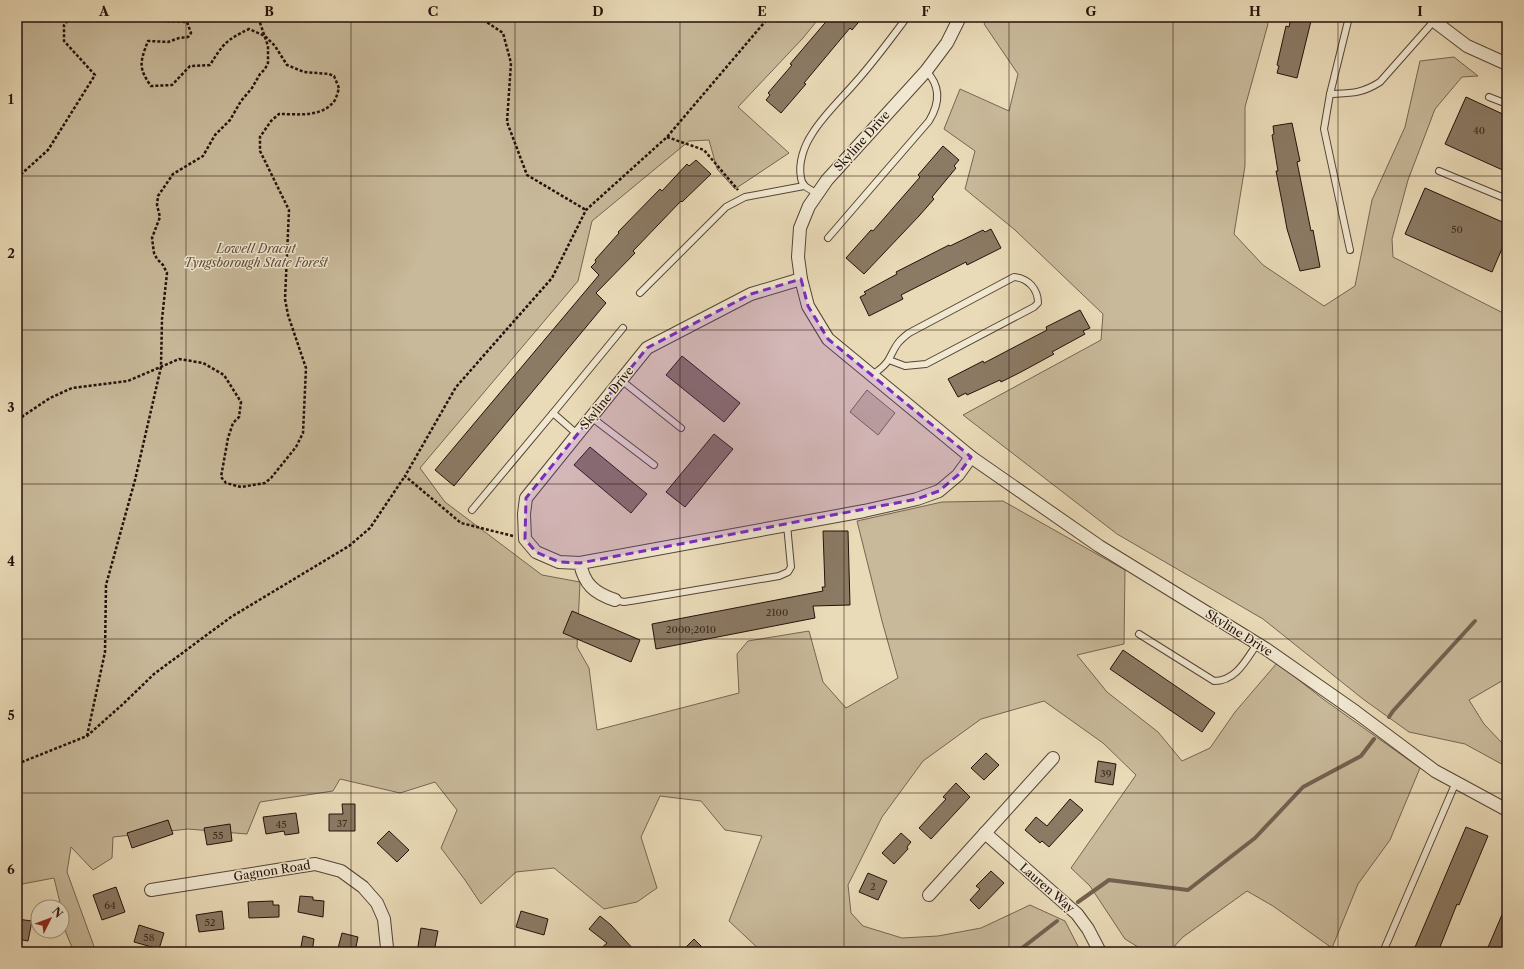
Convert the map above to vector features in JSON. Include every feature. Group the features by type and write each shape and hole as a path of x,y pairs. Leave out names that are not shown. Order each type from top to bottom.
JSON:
{"street":[{"name":"Skyline Drive","path":"960,17 947,43 926,71 827,180 809,206 800,228 798,257 801,279 808,306 828,339 971,457 1099,546 1258,644 1356,712 1435,771 1507,810"},
{"path":"1433,19 1467,46 1507,64"},
{"name":"Skyline Drive","path":"525,539 524,514 526,498 647,348 751,294 801,279"},
{"path":"525,539 536,552 559,562 580,563 871,510 917,499 939,491 958,475 971,457"},
{"path":"580,563 582,575 588,585 601,594 615,600"},
{"path":"929,895 1053,758"},
{"name":"Lauren Way","path":"985,833 1077,914 1088,929 1100,952"},
{"name":"Gagnon Road","path":"151,890 315,864 341,871 363,887 377,903 384,919 387,948 386,952"}],"lane":[{"path":"818,194 804,186 801,178 800,166 803,152 812,134 884,48 907,17"},
{"path":"1349,18 1330,94 1324,129 1350,250"},
{"path":"1330,94 1360,91 1368,89 1380,82 1433,19"},
{"path":"828,238 933,114 937,98 936,82 926,71"},
{"path":"1489,97 1507,104"},
{"path":"1439,171 1507,199"},
{"path":"640,293 726,207 745,197 804,186"},
{"path":"872,375 889,360 893,348 899,340 909,333 1014,277 1022,277 1027,280 1034,288 1038,296 1038,303 1034,308 926,364 905,366 889,360"},
{"path":"472,510 623,328"},
{"path":"621,380 681,428"},
{"path":"553,413 578,434"},
{"path":"591,417 654,465"},
{"path":"615,600 624,602 779,576 788,572 790,567 787,525"},
{"path":"1139,634 1214,681 1221,681 1237,672 1258,644"},
{"path":"1383,952 1456,782"}],"path":[{"path":"17,178 48,150 95,75 64,41 64,25 72,17"},
{"path":"17,426 23,416 50,398 72,388 128,381 179,359 203,363 224,375 241,402 239,417 233,423 228,438 221,478 226,483 241,487 265,483 271,478 296,447 303,433 306,368 288,315 285,299 289,210 260,151 260,137 271,121 279,114 311,114 326,108 335,100 339,88 334,76 329,74 304,72 287,65 275,46 265,36 248,29 230,38 220,49 210,65 190,66 172,86 151,86 142,74 142,58 148,41 168,42 188,37 191,33 187,22 164,21 164,17"},
{"path":"87,736 105,652 106,585 135,480 161,367 162,319 167,274 154,252 152,238 160,217 157,205 158,196 173,174 203,156 215,135 230,120 241,101 265,69 268,63 268,46 258,17"},
{"path":"479,17 503,33 511,63 507,122 527,175 586,210"},
{"path":"17,764 87,736 154,674 232,617 349,546 370,528 405,476 456,387 552,278 586,210 667,137 769,17"},
{"path":"667,137 704,150 745,197"},
{"path":"405,476 461,523 525,539"}],"highlighted area":[{"path":"801,279 808,306 828,339 971,457 958,475 939,491 917,499 580,563 559,562 536,552 525,539 526,498 647,348 751,294"}],"green space":[{"name":"Lowell Dracut Tyngsborough State Forest","path":"17,17 820,17 803,38 738,107 789,153 735,189 717,169 709,140 689,141 592,221 578,281 420,468 445,502 542,575 580,582 577,647 589,668 597,730 739,693 737,654 748,641 809,631 823,682 846,708 898,678 857,521 942,502 1003,501 1125,570 1124,644 1077,655 1107,692 1158,732 1182,761 1210,748 1235,712 1277,663 1323,699 1420,768 1390,840 1358,884 1332,948 1273,906 1247,891 1183,937 1169,952 1146,952 1125,939 1090,886 1071,868 1136,775 1103,743 1044,701 981,719 923,761 882,817 848,885 851,913 863,926 902,938 938,936 981,928 1030,905 1065,921 1081,952 762,952 729,921 762,836 725,830 701,801 660,796 641,837 657,888 637,902 604,909 554,868 516,872 481,904 441,848 457,810 435,782 400,793 340,779 333,791 260,802 247,834 188,829 113,837 112,858 93,870 71,847 67,872 96,952 74,952 69,939 70,939 70,899 59,899 54,878 17,885"},
{"path":"988,17 1265,17 1268,24 1245,107 1245,166 1234,234 1263,265 1324,306 1355,286 1372,200 1405,127 1420,61 1454,57 1478,76 1462,77 1435,109 1408,180 1392,239 1393,257 1507,315 1507,678 1469,700 1484,724 1503,744 1507,742 1507,767 1465,744 1409,732 1363,699 1263,619 1117,534 963,415 1101,340 1103,314 1015,230 965,189 975,151 944,129 960,89 1009,111 1018,74 984,24"},
{"path":"867,390 895,413 878,435 850,412"}],"building":[{"path":"830,17 863,17 852,30 850,28 781,113 766,100 770,95 768,93 792,65 790,64"},
{"path":"1291,17 1312,17 1297,78 1277,73 1279,66 1277,65 1286,26 1289,27"},
{"path":"1466,97 1507,116 1507,172 1445,144"},
{"path":"1292,123 1300,161 1297,162 1320,267 1300,271 1287,229 1276,171 1278,171 1272,135 1274,134 1273,126"},
{"path":"943,146 959,160 954,166 956,168 932,197 934,199 864,274 846,258 871,230 873,231 920,177 918,175"},
{"path":"696,160 711,174 682,202 681,201 633,251 635,253 596,293 606,303 454,486 435,470 599,275 591,267 596,262 595,260 619,233 618,232 660,189 662,191 687,164 689,166"},
{"path":"1425,188 1507,224 1507,237 1492,272 1405,234"},
{"path":"991,229 1001,248 967,265 966,262 901,295 903,299 869,316 860,297 866,294 864,292 897,274 896,272 949,245 950,246 983,230 985,232"},
{"path":"1080,310 1090,328 1083,331 1085,334 1052,352 1054,354 1001,382 1000,380 967,395 966,393 958,397 948,379 983,361 984,363 1047,330 1046,327"},
{"path":"682,356 740,403 724,422 666,375"},
{"path":"714,434 733,449 685,507 666,492"},
{"path":"590,447 647,494 631,513 574,465"},
{"path":"823,531 848,531 850,605 813,606 815,618 656,649 652,624 823,591 822,587 825,587"},
{"path":"572,611 640,640 631,662 563,633"},
{"path":"1123,650 1215,713 1202,732 1110,669"},
{"path":"986,753 999,765 984,780 971,768"},
{"path":"1098,761 1116,764 1113,785 1095,782"},
{"path":"956,783 970,797 931,839 919,828 946,799 943,797"},
{"path":"1070,799 1083,810 1049,847 1042,841 1040,843 1025,830 1036,817 1047,826"},
{"path":"342,804 355,804 355,831 329,831 329,814 343,814"},
{"path":"296,813 299,833 285,835 284,831 266,834 263,817"},
{"path":"168,820 173,834 132,848 127,833"},
{"path":"230,824 232,841 207,845 204,828"},
{"path":"1466,827 1488,836 1459,905 1457,904 1438,952 1413,952"},
{"path":"389,831 409,850 397,862 377,843"},
{"path":"901,833 911,842 907,847 908,849 894,864 882,853"},
{"path":"991,871 1004,883 979,909 970,900 980,889 976,886"},
{"path":"868,873 887,881 878,900 859,892"},
{"path":"116,887 125,912 102,920 93,895"},
{"path":"300,896 313,897 313,900 324,901 323,917 298,912"},
{"path":"273,901 273,905 279,905 279,917 249,918 248,902"},
{"path":"1507,903 1507,952 1486,952"},
{"path":"222,911 224,929 199,932 196,915"},
{"path":"521,911 548,919 544,935 516,927"},
{"path":"600,916 611,925 636,952 597,952 607,943 589,929"},
{"path":"17,919 30,921 28,941 17,939"},
{"path":"139,925 164,933 159,949 134,942"},
{"path":"421,928 438,931 434,952 417,952"},
{"path":"342,933 358,937 355,952 337,952"},
{"path":"303,936 314,939 312,952 300,952"},
{"path":"694,939 707,952 681,952"}],"waterway":[{"path":"1389,717 1475,621"},
{"path":"1078,902 1109,880 1188,890 1255,838 1303,787 1361,756 1374,739"},
{"path":"1017,952 1057,921"}]}
